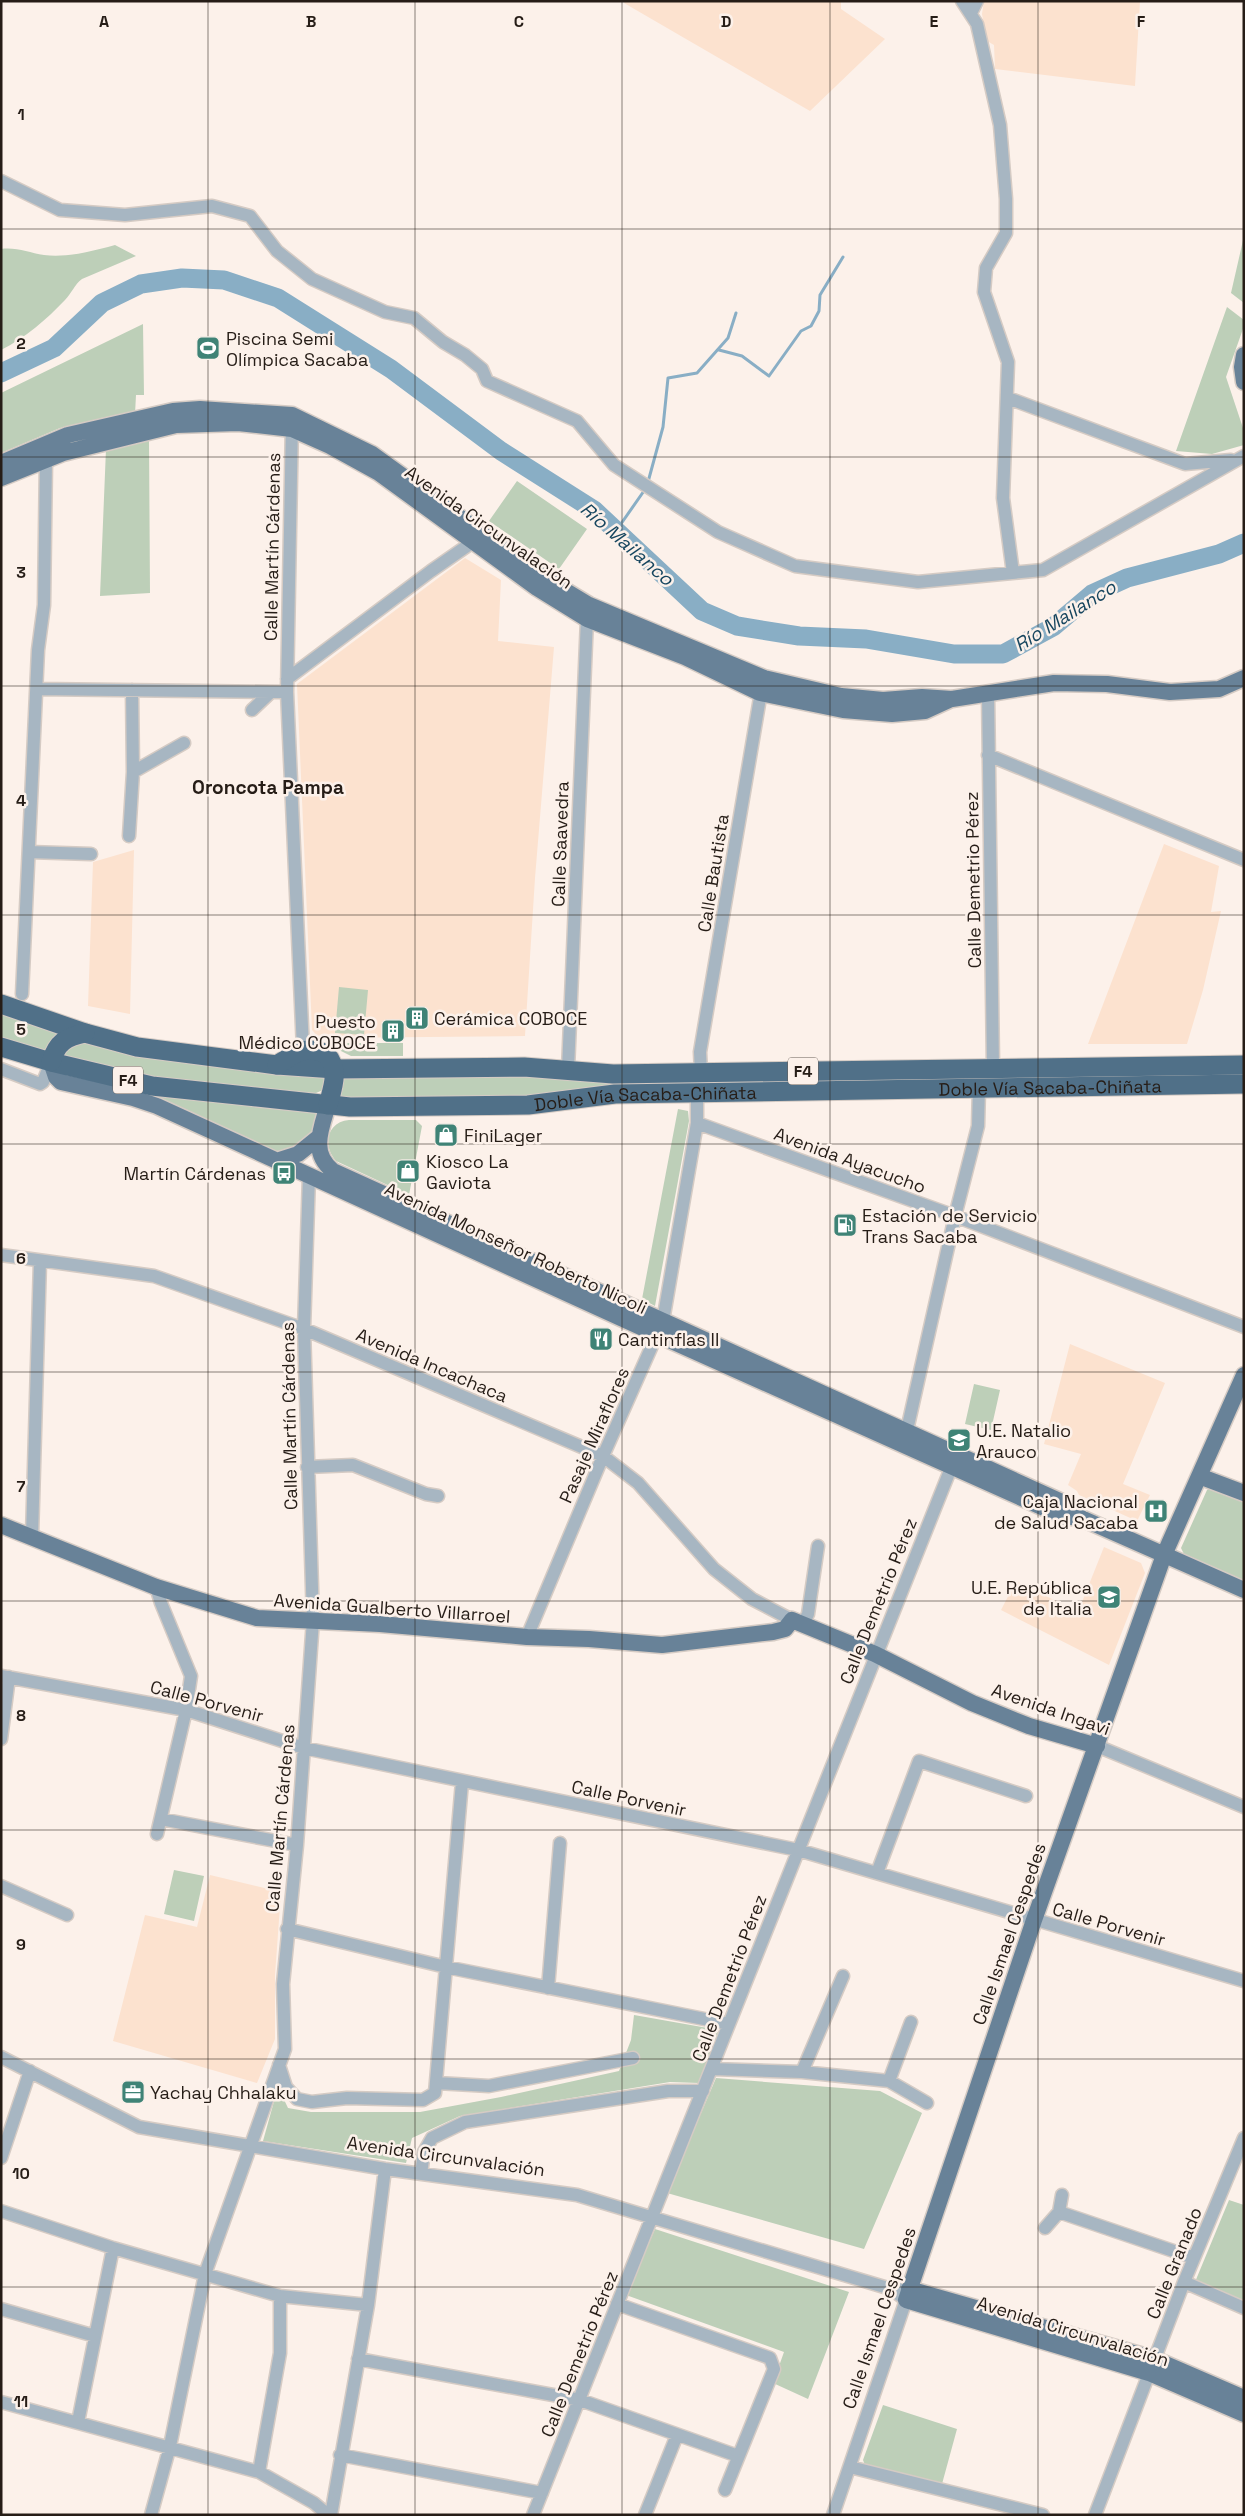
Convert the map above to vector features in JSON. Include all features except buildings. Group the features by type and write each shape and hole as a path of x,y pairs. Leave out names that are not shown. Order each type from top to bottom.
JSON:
{"highway":[{"name":"F4","path":"1,1004 85,1033"},
{"name":"Doble Vía Sacaba-Chiñata","path":"85,1033 137,1047 277,1065 335,1069 524,1067 614,1074 993,1067 1244,1065"},
{"path":"51,1062 57,1046 63,1040 85,1033"},
{"name":"F4","path":"1,1047 51,1062"},
{"path":"277,1065 303,1049 311,1049 326,1054 335,1069 334,1085 328,1105"},
{"name":"Doble Vía Sacaba-Chiñata","path":"51,1062 152,1086 328,1105 429,1107 528,1105 615,1094 1244,1084"}],"main road":[{"path":"1244,356 1244,382"},
{"name":"Avenida Circunvalación","path":"1,463 44,453 63,453 146,425 200,422 292,422 379,473 478,538 589,605 762,685"},
{"name":"Avenida Circunvalación","path":"1,478 44,453"},
{"name":"Avenida Circunvalación","path":"478,538 537,588 587,619 762,685 843,710 892,714 925,711 952,699 1054,683 1107,684 1170,692 1219,689 1244,678"},
{"name":"Avenida Monseñor Roberto Nicoli","path":"51,1062 56,1077 61,1082 133,1098 157,1106 276,1161 660,1328 954,1460 1062,1516 1082,1518 1244,1590"},
{"name":"Avenida Monseñor Roberto Nicoli","path":"328,1105 319,1137 320,1156 333,1171 660,1328"},
{"path":"276,1161 298,1154 319,1137"},
{"name":"Calle Ismael Cespedes","path":"908,2294 1034,1920 1164,1555 1244,1375"},
{"path":"1199,1476 1244,1494"},
{"name":"Avenida Gualberto Villarroel","path":"1,1524 156,1587 257,1618 313,1620 526,1637 589,1639 662,1646 773,1632 797,1622"},
{"name":"Avenida Ingavi","path":"797,1622 875,1654 972,1703 1029,1726 1097,1746"},
{"name":"Avenida Circunvalación","path":"908,2294 1152,2366 1244,2398"},
{"name":"Avenida Circunvalación","path":"1152,2366 1244,2414"}],"street":[{"path":"962,1 977,24 1000,125 1006,199 1006,232 986,268 984,292 1008,362 1003,498 1012,573"},
{"path":"971,14 977,1"},
{"path":"1,181 60,210 125,215 212,206 250,216 277,251 312,279 385,312 414,318 443,342 465,355 482,369 487,381 577,421 614,465 718,532 795,566 918,582 1043,570 1240,458"},
{"path":"1008,398 1185,464 1240,458"},
{"name":"Calle Martín Cárdenas","path":"292,422 287,686 303,1049"},
{"path":"22,994 24,916 29,852 38,650 44,605 44,453"},
{"path":"37,689 271,692 287,686 478,538"},
{"name":"Calle Saavedra","path":"568,1069 587,619"},
{"name":"Calle Bautista","path":"700,1073 700,1052 762,685"},
{"path":"129,836 133,772 132,690"},
{"path":"252,710 271,692"},
{"name":"Calle Demetrio Pérez","path":"988,693 993,1067"},
{"path":"133,772 184,743"},
{"path":"988,755 1244,860"},
{"path":"29,852 90,854"},
{"path":"1,1069 40,1084 43,1082 51,1062"},
{"path":"906,1439 954,1216 978,1126 980,1087"},
{"name":"Pasaje Miraflores","path":"526,1637 660,1328 697,1123 697,1093"},
{"name":"Avenida Ayacucho","path":"697,1123 954,1216 1244,1327"},
{"name":"Calle Martín Cárdenas","path":"151,2515 170,2446 205,2274 285,2049 282,1984 297,1845 313,1620 304,1329 310,1176"},
{"name":"Avenida Incachaca","path":"1,1254 154,1276 304,1329 603,1456 638,1483 714,1569 752,1599 797,1622"},
{"path":"32,1536 40,1261"},
{"name":"Calle Demetrio Pérez","path":"533,2515 713,2069 875,1654 954,1460"},
{"path":"307,1466 353,1465 426,1494 438,1496"},
{"path":"797,1622 808,1614 818,1546"},
{"path":"156,1587 160,1603 191,1676 186,1710 157,1834"},
{"path":"1,1739 5,1676"},
{"name":"Calle Porvenir","path":"5,1676 186,1710 304,1748 798,1850 1244,1981"},
{"name":"Avenida Ingavi","path":"1097,1746 1244,1807"},
{"path":"877,1873 919,1761 1026,1796"},
{"path":"279,2065 286,2087 297,2099 312,2102 347,2098 423,2100 435,2093 462,1782"},
{"path":"161,1819 297,1845"},
{"path":"548,1988 560,1843"},
{"path":"1,1886 67,1915"},
{"path":"288,1929 446,1967 729,2024"},
{"path":"802,2072 843,1976"},
{"path":"889,2081 911,2022"},
{"name":"Avenida Circunvalación","path":"1,2058 30,2071 138,2128 385,2169 577,2195 908,2294"},
{"path":"437,2083 489,2086 634,2058"},
{"path":"713,2069 802,2072 889,2081 927,2103"},
{"path":"1,2158 30,2071"},
{"path":"421,2174 424,2152 432,2138 465,2122 668,2091 703,2091"},
{"name":"Calle Granado","path":"1094,2515 1184,2282 1244,2138"},
{"path":"1,2402 170,2446 259,2472 314,2503 330,2515 368,2305 385,2169"},
{"path":"1045,2228 1059,2212 1062,2195"},
{"path":"1,2211 113,2248 280,2296 368,2305"},
{"path":"1059,2212 1194,2258"},
{"path":"78,2422 113,2248"},
{"path":"1184,2282 1244,2308"},
{"name":"Calle Ismael Cespedes","path":"833,2515 908,2294"},
{"path":"259,2472 280,2353 280,2296"},
{"path":"617,2304 770,2358 774,2369 725,2490"},
{"path":"1,2309 96,2336"},
{"path":"358,2359 580,2400 738,2456"},
{"path":"646,2515 677,2435"},
{"path":"340,2455 542,2493"},
{"path":"850,2467 1043,2515"}],"shaded area":[{"path":"625,1 841,1 841,9 885,39 810,111 624,3"},
{"path":"984,1 1140,1 1135,86 995,69 994,45 987,41 982,14"},
{"name":"Cerámica COBOCE","path":"465,558 501,580 498,641 554,647 535,878 525,1036 319,1038 312,1030 297,684"},
{"path":"1164,844 1219,866 1211,912 1221,911 1203,990 1187,1044 1088,1044"},
{"path":"134,850 130,1014 88,1006 93,862"},
{"path":"1070,1344 1165,1383 1123,1484 1150,1495 1137,1521 1079,1495 1077,1491 1068,1485 1081,1454 1044,1444"},
{"path":"1104,1547 1141,1563 1145,1573 1109,1665 1001,1610 1016,1581 1078,1612"},
{"path":"210,1875 281,1892 275,1975 275,2039 257,2083 113,2041 145,1915 197,1927"}],"green space":[{"path":"1244,236 1244,303 1231,293"},
{"path":"115,245 136,256 82,279 65,300 43,321 19,340 1,350 1,249 62,256 89,252"},
{"path":"1227,307 1244,320 1244,326 1226,377 1244,431 1244,445 1212,454 1176,451"},
{"path":"143,324 144,395 136,395 135,414 60,428 1,453 1,393"},
{"path":"149,439 150,593 100,596 106,449"},
{"path":"517,481 587,529 559,569 489,521"},
{"path":"339,987 368,990 364,1035 335,1033"},
{"path":"1,1013 63,1033 46,1054 1,1039"},
{"path":"78,1042 330,1075 323,1090 316,1093 209,1088 59,1058 62,1048"},
{"path":"325,1043 403,1043 403,1056 351,1056"},
{"path":"516,1073 615,1082 615,1087 524,1098 336,1101 341,1076"},
{"path":"140,1091 201,1101 319,1113 313,1130 305,1141 276,1154"},
{"path":"678,1109 688,1111 689,1121 655,1306 642,1299"},
{"path":"349,1120 416,1120 422,1126 409,1195 336,1161 329,1148 329,1135 336,1125"},
{"path":"974,1384 1000,1390 991,1430 965,1424"},
{"path":"1211,1487 1244,1498 1244,1581 1184,1554 1181,1548 1207,1490"},
{"path":"174,1870 204,1876 194,1921 164,1914"},
{"path":"634,2015 719,2030 699,2083 670,2082 460,2116 412,2138 406,2163 263,2141 278,2087 288,2108 311,2112 420,2112 501,2097 619,2071 631,2040"},
{"path":"716,2078 880,2091 922,2113 864,2249 667,2193"},
{"path":"1229,2200 1244,2205 1244,2304 1195,2282"},
{"path":"655,2229 849,2292 808,2399 773,2383 784,2352 626,2295"},
{"path":"883,2405 957,2429 942,2484 865,2465 863,2460"}],"waterway":[{"path":"719,350 742,356 769,376 801,331 811,326 819,311 820,295 843,257"},
{"name":"Río Mailanco","path":"1,373 54,348 102,303 141,284 182,278 224,280 278,298 391,369 501,451 594,510 702,611 737,626 799,636 866,639 954,654 1003,654 1053,627 1092,594 1127,578 1219,554 1244,543"},
{"path":"648,482 663,427 668,378 697,373 728,338 736,313"},
{"path":"616,531 646,488"}],"place":[{"name":"Piscina Semi Olímpica Sacaba","path":"208,348"},
{"name":"Cerámica COBOCE","path":"417,1018"},
{"name":"Puesto Médico COBOCE","path":"393,1031"},
{"name":"FiniLager","path":"446,1135"},
{"name":"Kiosco La Gaviota","path":"408,1171"},
{"name":"Martín Cárdenas","path":"284,1173"},
{"name":"Estación de Servicio Trans Sacaba","path":"845,1225"},
{"name":"Cantinflas II","path":"601,1339"},
{"name":"U.E. Natalio Arauco","path":"959,1440"},
{"name":"Caja Nacional de Salud Sacaba","path":"1156,1511"},
{"name":"U.E. República de Italia","path":"1109,1597"},
{"name":"Yachay Chhalaku","path":"133,2092"}],"district":[{"name":"Oroncota Pampa","path":"268,787"}]}
